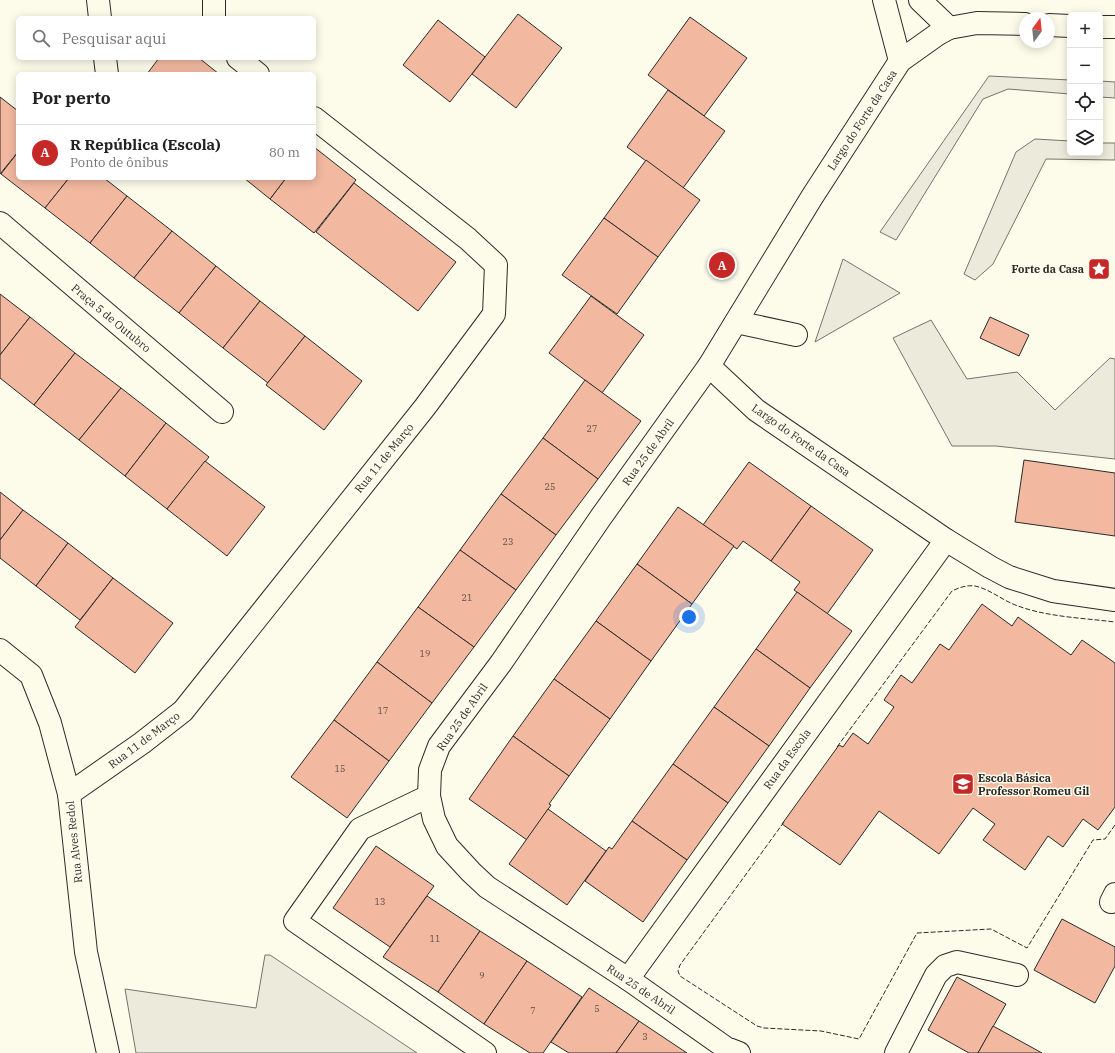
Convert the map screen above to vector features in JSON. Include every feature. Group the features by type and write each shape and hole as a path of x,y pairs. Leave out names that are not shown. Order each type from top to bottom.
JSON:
{"street":[{"path":"98,0 100,16"},
{"path":"214,0 214,16"},
{"name":"Largo do Forte da Casa","path":"884,0 900,61"},
{"path":"920,0 949,28"},
{"name":"Largo do Forte da Casa","path":"1019,24 977,23 949,28 900,61 812,197 709,366 756,410 946,540 990,567 1009,577 1053,591 1115,600"},
{"path":"1055,25 1067,26"},
{"path":"1103,27 1115,27"},
{"path":"105,60 107,72"},
{"path":"240,60 256,72"},
{"name":"Rua 11 de Março","path":"69,794 142,743 183,711 425,407 494,314 496,265 468,239 316,120"},
{"name":"Praça 5 de Outubro","path":"0,223 222,412"},
{"path":"736,322 796,335"},
{"name":"Rua 25 de Abril","path":"709,366 601,517 501,663 439,746 430,770 429,796 434,819 447,846 487,887 628,979 726,1048 739,1053"},
{"name":"Rua da Escola","path":"628,979 946,540"},
{"name":"Rua Alves Redol","path":"0,650 31,675 50,723 69,794 86,952 108,1053"},
{"path":"429,796 360,829 295,922 485,1053"},
{"path":"896,1053 936,975 945,966 957,962 1017,976"}],"shaded area":[{"path":"989,76 1067,80 1067,94 1008,89 983,99 896,240 880,232"},
{"path":"1103,81 1115,82 1115,98 1103,97"},
{"path":"1035,139 1067,141 1067,156 1103,156 1103,143 1115,143 1115,160 1046,159 993,264 975,280 964,274 1016,152"},
{"path":"843,259 900,293 815,342"},
{"path":"931,320 967,379 1017,372 1055,410 1110,358 1115,359 1115,459 996,446 952,446 893,338"},
{"path":"265,955 270,955 417,1053 136,1053 125,989 256,1008"}],"building":[{"path":"518,14 562,48 516,108 472,74"},
{"path":"690,17 747,58 704,116 648,75"},
{"path":"438,20 485,57 450,102 403,65"},
{"path":"158,60 202,60 216,72 148,72"},
{"path":"668,90 725,131 683,188 627,147"},
{"path":"0,97 16,109 16,154 0,174"},
{"path":"316,149 356,180 314,233 270,199 284,180 316,180"},
{"path":"16,155 16,180 67,180 45,208 1,174"},
{"path":"646,160 700,200 658,257 604,218"},
{"path":"67,180 107,180 127,196 90,243 45,208"},
{"path":"246,180 284,180 270,199"},
{"path":"354,183 456,262 418,311 316,232"},
{"path":"127,196 172,231 134,278 90,243"},
{"path":"604,218 658,257 617,314 562,275"},
{"path":"172,231 216,266 179,313 134,278"},
{"path":"216,266 260,301 223,348 179,313"},
{"path":"0,294 30,317 0,355"},
{"path":"591,296 644,335 602,393 549,353"},
{"path":"260,301 305,336 268,383 223,348"},
{"path":"30,317 75,353 34,405 0,378 0,355"},
{"path":"990,317 1029,335 1019,356 980,338"},
{"path":"305,336 362,381 324,430 266,385"},
{"path":"75,353 121,388 79,440 34,405"},
{"path":"585,380 641,421 598,479 543,438"},
{"path":"121,388 166,423 125,476 79,440"},
{"path":"166,423 209,457 167,509 125,476"},
{"path":"543,438 598,479 556,535 501,494"},
{"path":"1024,460 1115,473 1115,536 1015,522"},
{"path":"205,461 265,507 227,556 167,509"},
{"path":"749,462 811,506 771,561 743,541 737,549 703,525"},
{"path":"0,492 23,510 0,540"},
{"path":"501,494 556,535 516,590 460,550"},
{"path":"811,506 873,550 827,614 794,590 800,582 771,561"},
{"path":"678,507 734,546 692,604 637,564"},
{"path":"23,510 68,543 36,586 0,558 0,540"},
{"path":"68,543 113,578 80,620 36,586"},
{"path":"460,550 516,590 474,647 418,607"},
{"path":"637,564 692,604 651,661 596,621"},
{"path":"113,578 173,623 135,673 75,627"},
{"path":"797,592 852,631 810,688 756,649"},
{"path":"982,604 1012,626 1018,617 1071,655 1082,640 1115,663 1115,807 1098,830 1083,819 1063,847 1048,836 1025,870 983,840 995,824 973,808 939,854 879,811 840,865 782,824 839,745 843,747 853,733 868,744 894,707 884,700 901,675 912,683 940,644 949,650"},
{"path":"418,607 474,647 432,703 377,662"},
{"path":"596,621 651,661 610,719 554,679"},
{"path":"756,649 810,688 769,746 714,707"},
{"path":"377,662 432,703 389,761 334,720"},
{"path":"554,679 610,719 569,776 513,736"},
{"path":"714,707 769,746 728,803 673,764"},
{"path":"334,720 389,761 347,818 291,777"},
{"path":"513,736 569,776 549,804 551,805 527,840 469,799"},
{"path":"673,764 728,803 687,860 632,821"},
{"path":"548,809 606,851 567,905 509,864"},
{"path":"632,821 687,860 643,922 585,881 609,847 612,849"},
{"path":"376,846 434,886 390,947 333,908"},
{"path":"427,896 480,931 438,992 383,957"},
{"path":"1062,919 1115,947 1115,966 1095,1003 1034,970"},
{"path":"480,931 527,961 484,1024 438,992"},
{"path":"527,961 582,997 543,1053 530,1053 484,1024"},
{"path":"957,977 1006,1004 978,1053 969,1053 928,1030"},
{"path":"589,988 639,1021 616,1053 569,1053 551,1042"},
{"path":"639,1021 687,1053 616,1053"},
{"path":"993,1026 1042,1053 978,1053"}],"fence":[{"path":"837,747 952,591 961,587 975,586 986,590 1012,604 1029,610 1066,617 1115,622"},
{"path":"784,822 680,965 678,971 680,976 757,1026 764,1028 821,1031 859,1039 917,933 991,929 1027,948 1093,840 1105,839 1115,825"}],"place":[{"name":"R República (Escola)","path":"722,265"},
{"name":"Forte da Casa","path":"1099,269"},
{"name":"Escola Básica Professor Romeu Gil","path":"963,784"}]}
